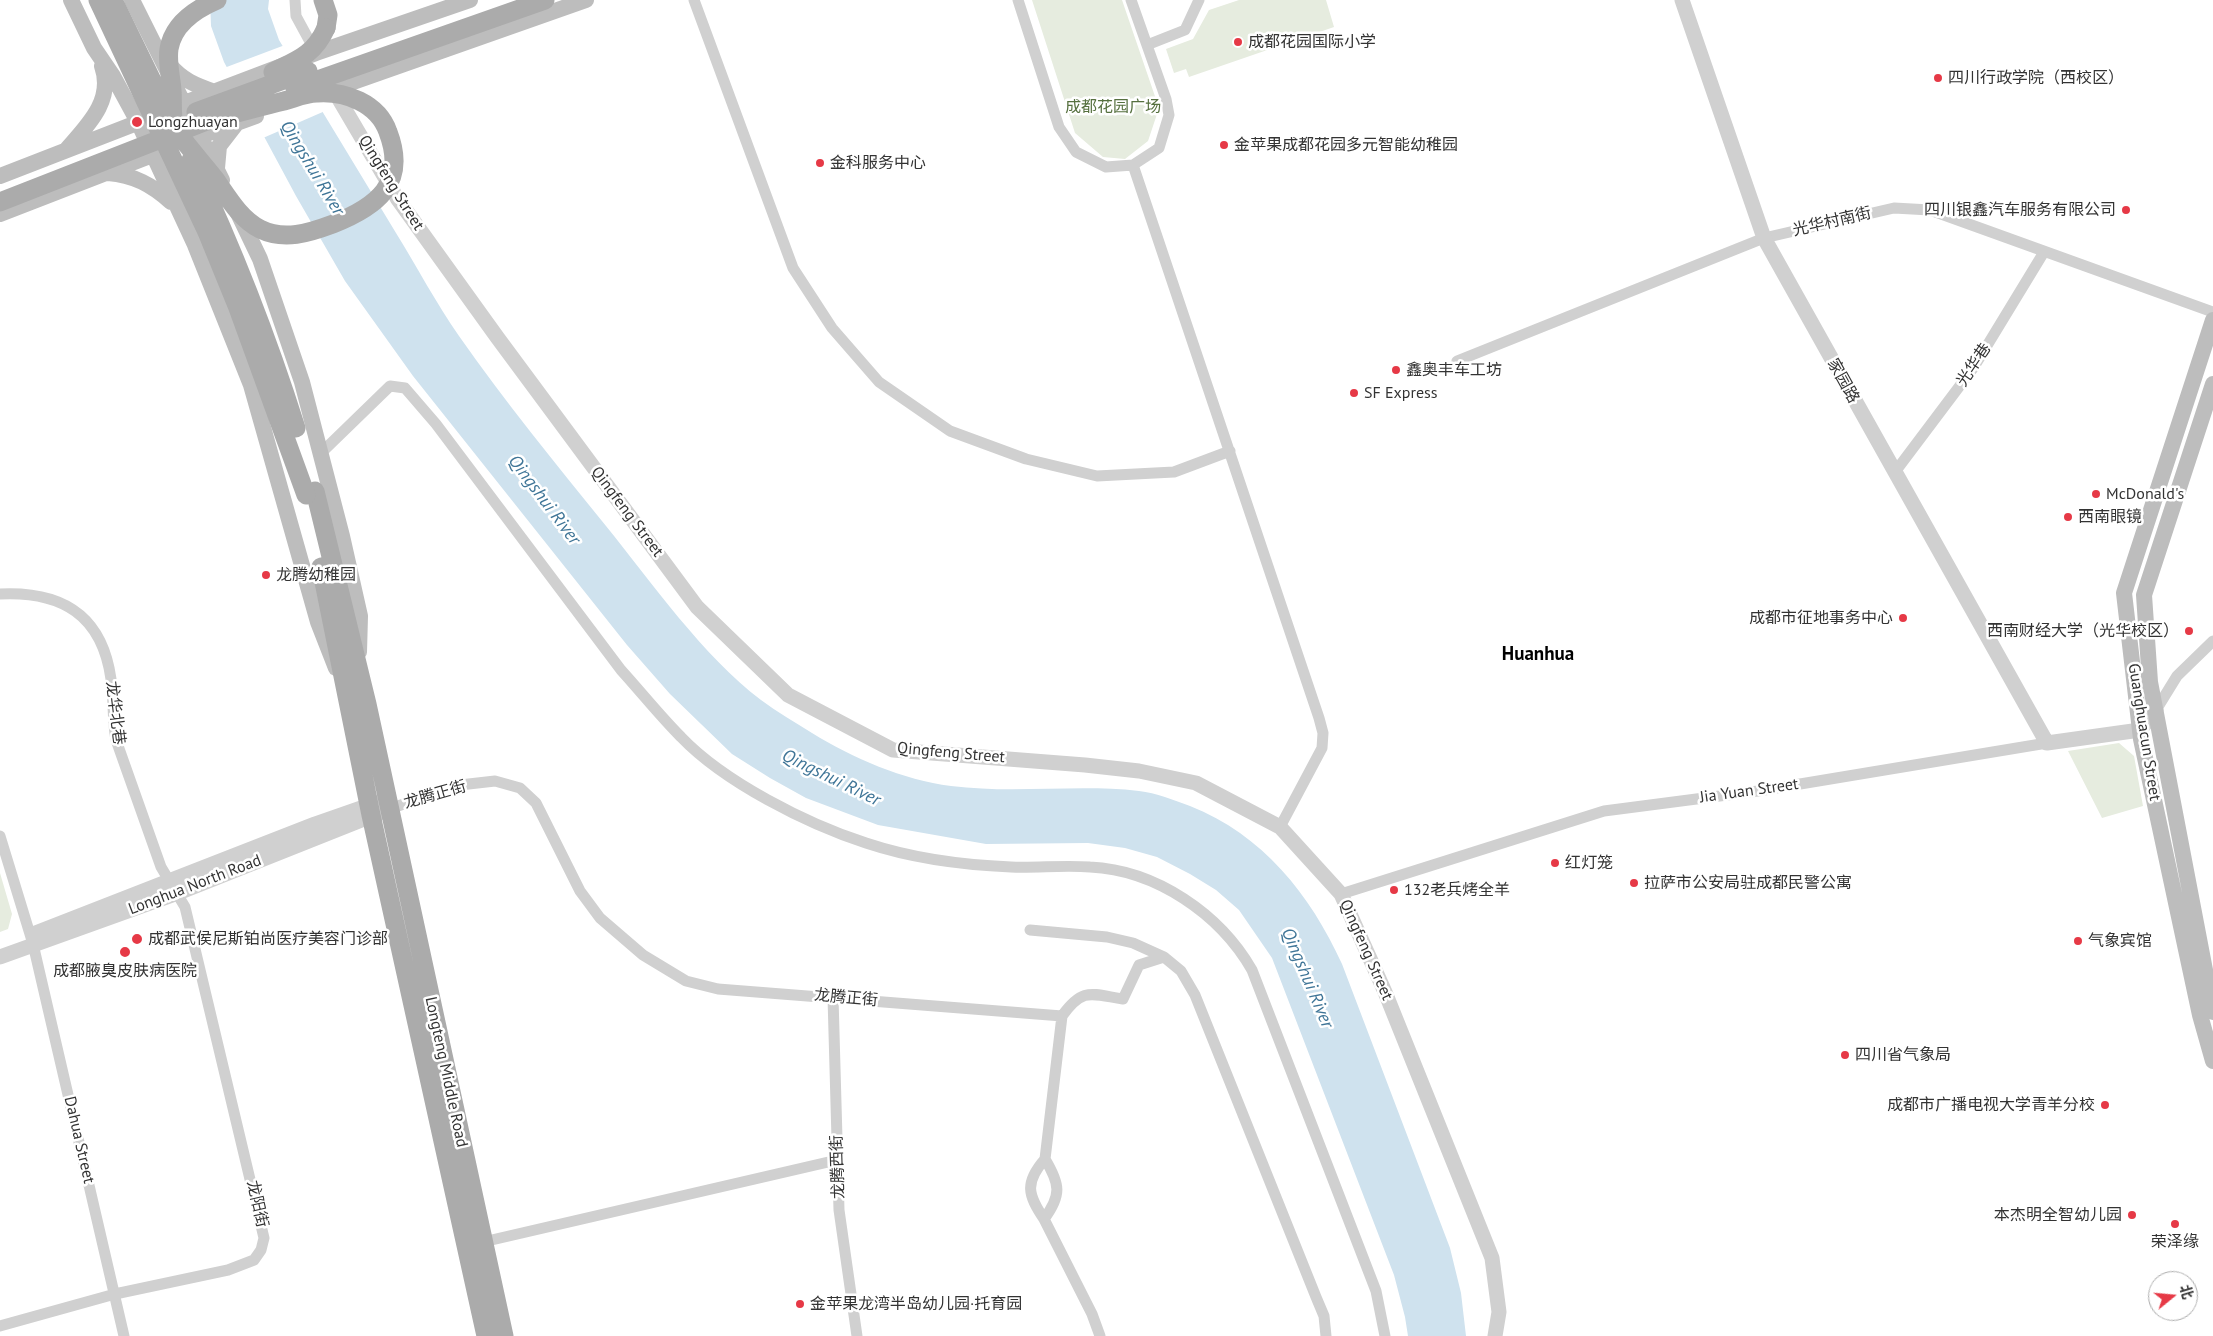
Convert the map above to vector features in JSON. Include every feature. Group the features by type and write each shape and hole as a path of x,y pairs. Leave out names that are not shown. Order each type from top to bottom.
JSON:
{"main road":[{"path":"65,151 96,114 106,85 103,69 72,0"},
{"path":"98,0 206,232 245,325 310,493"},
{"path":"113,0 210,201 241,274 278,373 310,493 359,704 379,807"},
{"path":"132,0 182,103 203,122 217,170 260,259 279,312 322,453 360,616 358,644 359,704"},
{"path":"0,189 203,122 316,93 340,94 366,104 380,117 387,128 394,156 388,184 376,202 358,214 314,231 286,235 260,229 250,222 234,205 175,128 169,48 174,34 182,23 196,11 217,0"},
{"path":"0,214 104,172 152,156 303,58 323,35 328,15 323,0"},
{"path":"0,176 182,103 309,55 470,0"},
{"path":"203,122 257,89 510,0"},
{"path":"0,202 258,100 545,0"},
{"path":"203,122 240,121 586,0"},
{"path":"151,37 179,76 190,83 215,92"},
{"path":"94,48 113,76 138,122 152,156 195,245 251,385 318,622 359,704"},
{"path":"217,170 219,146 228,132 240,121"},
{"path":"104,172 136,178 161,193 176,207"},
{"name":"Guanghuacun Street","path":"2213,320 2124,593 2140,730 2200,1014 2213,1061"},
{"name":"Guanghuacun Street","path":"2213,384 2144,595 2150,682 2213,1012"},
{"name":"Longteng Middle Road","path":"379,807 504,1336"},
{"name":"Longteng Middle Road","path":"379,807 486,1336"}],"street":[{"path":"295,0 296,16 309,55"},
{"path":"694,0 793,268 832,328 879,382 950,431 1026,459 1097,476 1174,472 1230,451"},
{"path":"1018,0 1059,127 1076,152 1106,167 1133,165 1159,148 1169,115 1166,99 1131,0"},
{"path":"1147,44 1185,30 1198,0"},
{"name":"家园路","path":"1682,0 1764,238 2047,743"},
{"name":"Qingfeng Street","path":"334,89 398,198 497,337 697,607 788,695 893,750 1139,771 1196,783 1280,827 1341,894 1385,992 1492,1258 1499,1312 1495,1336"},
{"path":"1133,165 1319,718 1322,748 1280,827"},
{"name":"光华村南街","path":"1456,361 1764,238 1894,208 1930,210 2213,312"},
{"name":"光华巷","path":"1895,472 1974,367 2044,252"},
{"path":"322,453 390,386 405,388 436,424 621,670 649,702 682,739 719,769 764,797 819,824 866,843 920,856 1010,867 1091,866 1120,870 1172,892 1203,912 1231,938 1252,970 1376,1290 1385,1336"},
{"name":"龙华北巷","path":"0,594 38,594 60,602 92,625 107,655 112,680 113,722 116,740 158,858 168,881 178,893"},
{"path":"2140,730 2156,710 2177,676 2213,641"},
{"name":"Jia Yuan Street","path":"1341,894 1604,811 1758,790 2047,743 2140,730"},
{"name":"龙腾正街","path":"379,807 460,786 495,781 520,788 536,803 580,891 600,918 643,955 686,981 718,989 1062,1016"},
{"name":"Longhua North Road","path":"0,957 31,940 168,881 315,824 379,807"},
{"name":"Longhua North Road","path":"0,946 31,940 178,893 379,807"},
{"name":"Dahua Street","path":"0,836 31,940 124,1336"},
{"name":"龙阳街","path":"0,1326 115,1294 228,1270 254,1260 261,1250 264,1238 185,908 178,893"},
{"path":"1030,930 1107,937 1133,943 1164,957 1181,971 1195,996 1324,1316 1326,1336"},
{"path":"1100,1336 1092,1314 1034,1204 1030,1189 1033,1172 1045,1159 1062,1016 1077,998 1086,995 1123,999 1139,965 1140,955 1133,943"},
{"path":"1139,965 1164,957"},
{"name":"龙腾西街","path":"833,997 839,1210 857,1336"},
{"path":"1044,1220 1053,1208 1059,1189 1054,1174 1045,1159"},
{"path":"483,1242 838,1160"}],"green space":[{"name":"成都花园广场","path":"1032,0 1122,0 1159,108 1148,141 1125,159 1103,157 1075,133"},
{"name":"成都花园国际小学","path":"1239,0 1326,0 1334,27 1189,77 1186,69 1174,73 1166,49 1193,39 1209,10"},
{"path":"2119,743 2134,756 2143,806 2102,818 2068,751"},
{"path":"0,873 12,914 8,929 0,932"}],"water":[{"name":"Qingshui River","path":"210,0 269,0 268,9 279,40 434,298 459,336 494,385 679,618 719,662 761,700 844,751 879,767 915,779 951,786 975,788 1116,789 1145,792 1165,797 1216,818 1240,833 1262,850 1281,870 1315,914 1342,964 1450,1248 1461,1293 1466,1336 1408,1336 1394,1275 1272,958 1239,910 1216,890 1157,857 1125,848 1088,843 986,844 878,825 806,798 770,778 732,754 670,694 627,645 413,376 345,281 296,196 224,62 211,26"}],"pier":[{"path":"285,45 325,111 263,138 224,68"}],"place":[{"name":"成都花园国际小学","path":"1238,42"},
{"name":"四川行政学院（西校区）","path":"1938,78"},
{"name":"Longzhuayan","path":"137,122"},
{"name":"金苹果成都花园多元智能幼稚园","path":"1224,145"},
{"name":"金科服务中心","path":"820,163"},
{"name":"四川银鑫汽车服务有限公司","path":"2126,210"},
{"name":"鑫奥丰车工坊","path":"1396,370"},
{"name":"SF Express","path":"1354,393"},
{"name":"McDonald's","path":"2096,494"},
{"name":"西南眼镜","path":"2068,517"},
{"name":"龙腾幼稚园","path":"266,575"},
{"name":"成都市征地事务中心","path":"1903,618"},
{"name":"西南财经大学（光华校区）","path":"2189,631"},
{"name":"红灯笼","path":"1555,863"},
{"name":"拉萨市公安局驻成都民警公寓","path":"1634,883"},
{"name":"132老兵烤全羊","path":"1394,890"},
{"name":"成都武侯尼斯铂尚医疗美容门诊部","path":"137,939"},
{"name":"气象宾馆","path":"2078,941"},
{"name":"成都腋臭皮肤病医院","path":"125,952"},
{"name":"四川省气象局","path":"1845,1055"},
{"name":"成都市广播电视大学青羊分校","path":"2105,1105"},
{"name":"本杰明全智幼儿园","path":"2132,1215"},
{"name":"荣泽缘","path":"2175,1224"},
{"name":"金苹果龙湾半岛幼儿园·托育园","path":"800,1304"}],"district":[{"name":"Huanhua","path":"1538,655"}]}
